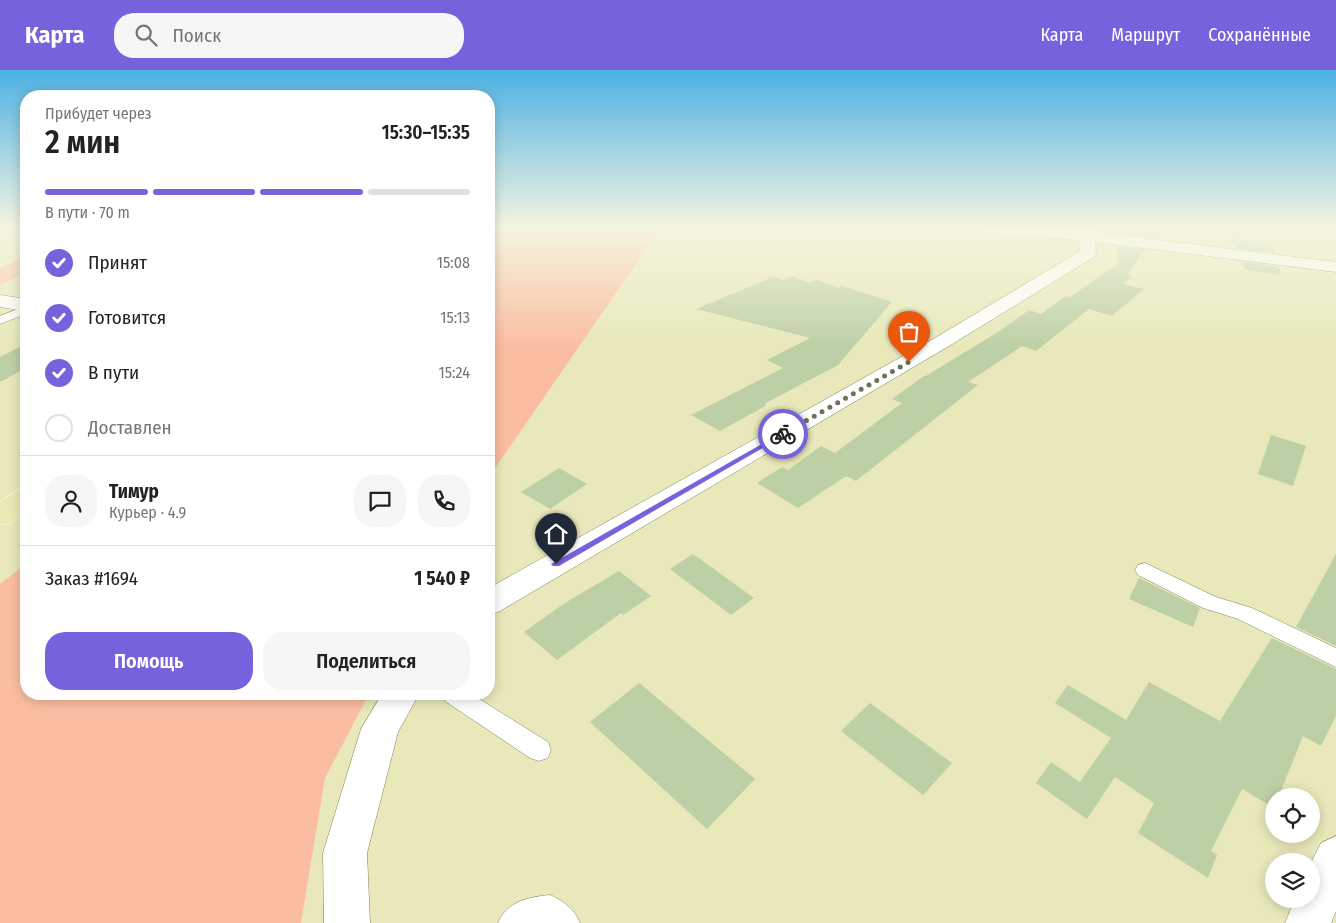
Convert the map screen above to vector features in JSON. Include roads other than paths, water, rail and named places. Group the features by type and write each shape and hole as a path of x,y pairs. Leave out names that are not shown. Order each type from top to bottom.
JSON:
{"main road":[{"path":"0,516 20,501"}],"street":[{"path":"495,600 934,347 1063,269"},
{"path":"348,923 345,853 380,728 397,700"},
{"path":"1308,923 1336,858"}],"lane":[{"path":"0,320 19,304"},
{"path":"1145,570 1210,603 1245,613 1336,658"},
{"path":"462,700 539,750"},
{"path":"513,923 529,912 550,910 565,923"}]}
